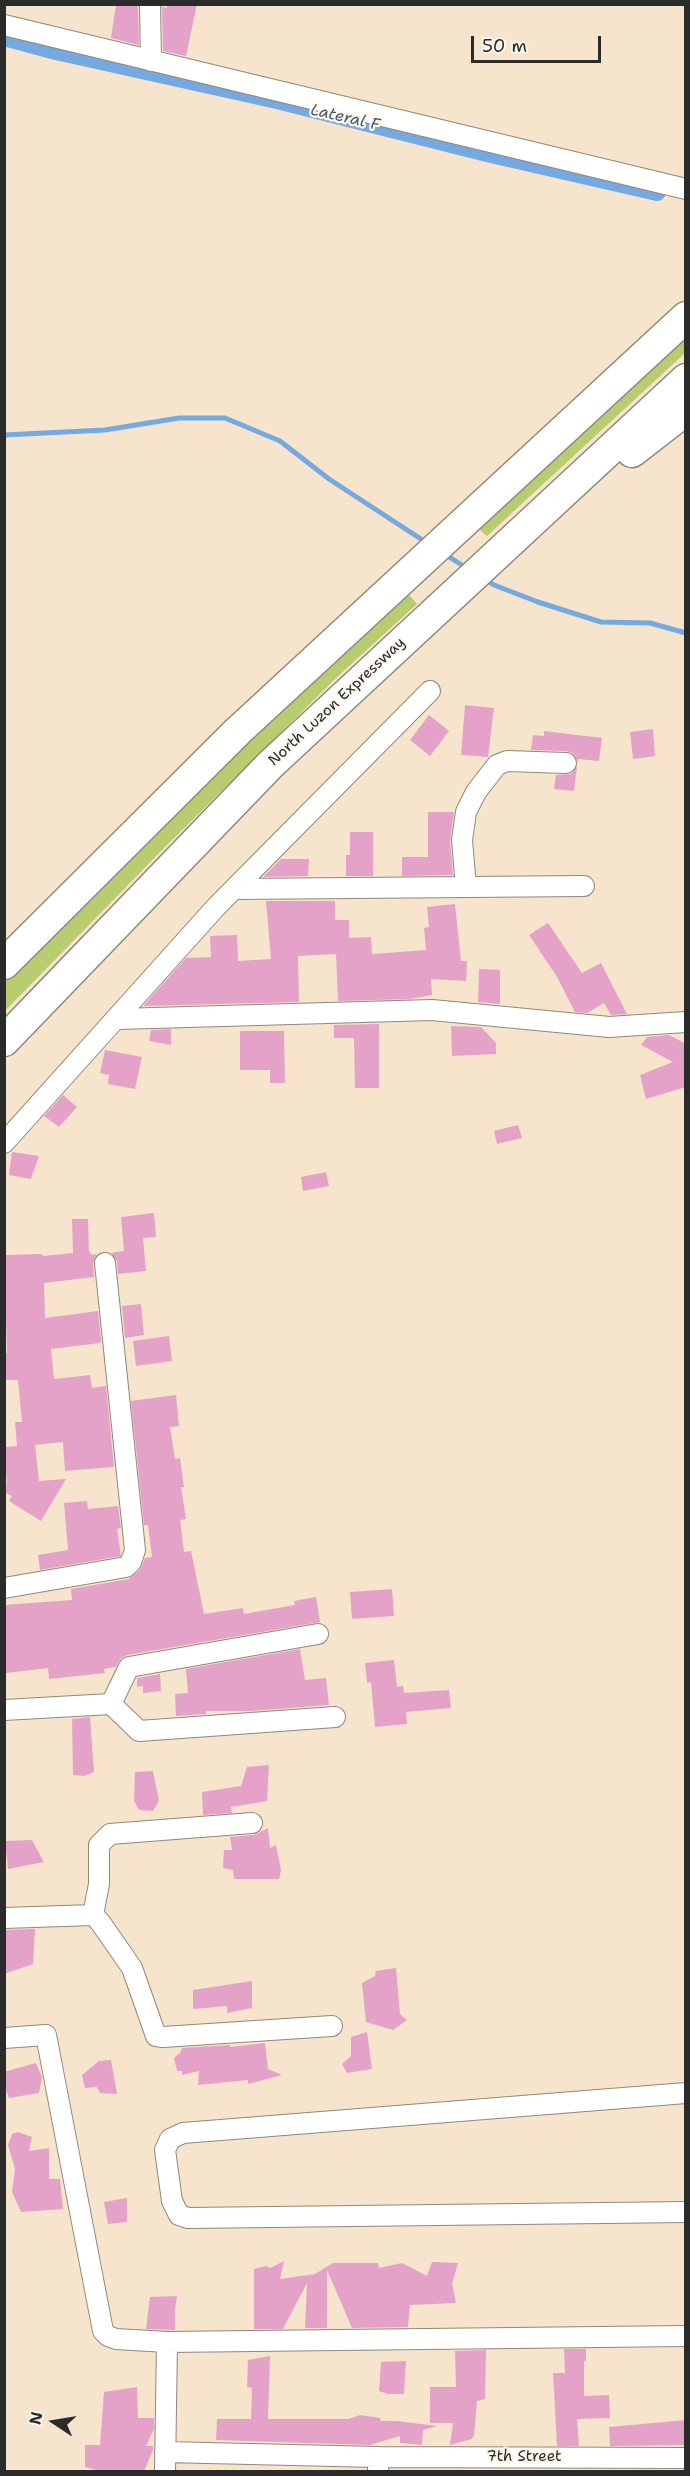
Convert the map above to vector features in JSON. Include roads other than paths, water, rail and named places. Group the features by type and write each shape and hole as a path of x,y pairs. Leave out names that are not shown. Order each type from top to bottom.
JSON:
{"highway":[{"path":"4,964 238,730 686,317"},
{"name":"North Luzon Expressway","path":"4,1041 270,765 686,379"},
{"path":"499,551 557,511 686,410"}],"street":[{"path":"150,4 151,61"},
{"path":"4,25 686,189"},
{"path":"4,1143 234,889 430,691"},
{"path":"466,887 462,840 466,812 476,792 497,765 507,761 566,763"},
{"path":"234,889 584,886"},
{"path":"118,1019 432,1010 609,1027 686,1022"},
{"path":"4,1588 126,1567 131,1562 135,1550 105,1263"},
{"path":"111,1704 129,1667 318,1635"},
{"path":"4,1710 111,1704 139,1731 335,1717"},
{"path":"93,1915 99,1884 99,1845 110,1834 252,1823"},
{"path":"4,1918 93,1915 132,1968 156,2036 332,2026"},
{"path":"4,2038 46,2035 103,2331 108,2336 116,2339 166,2342 686,2336"},
{"path":"686,2093 183,2133 170,2139 165,2150 172,2201 179,2215 188,2218 686,2212"},
{"path":"165,2472 166,2342"},
{"name":"7th Street","path":"165,2452 378,2464 686,2458"}],"waterway":[{"name":"Lateral F","path":"4,37 657,192"},
{"path":"4,435 105,430 179,418 225,418 280,441 329,479 427,543"},
{"path":"443,553 468,569"},
{"path":"483,578 494,585 538,602 601,622 650,623 686,633"}]}
